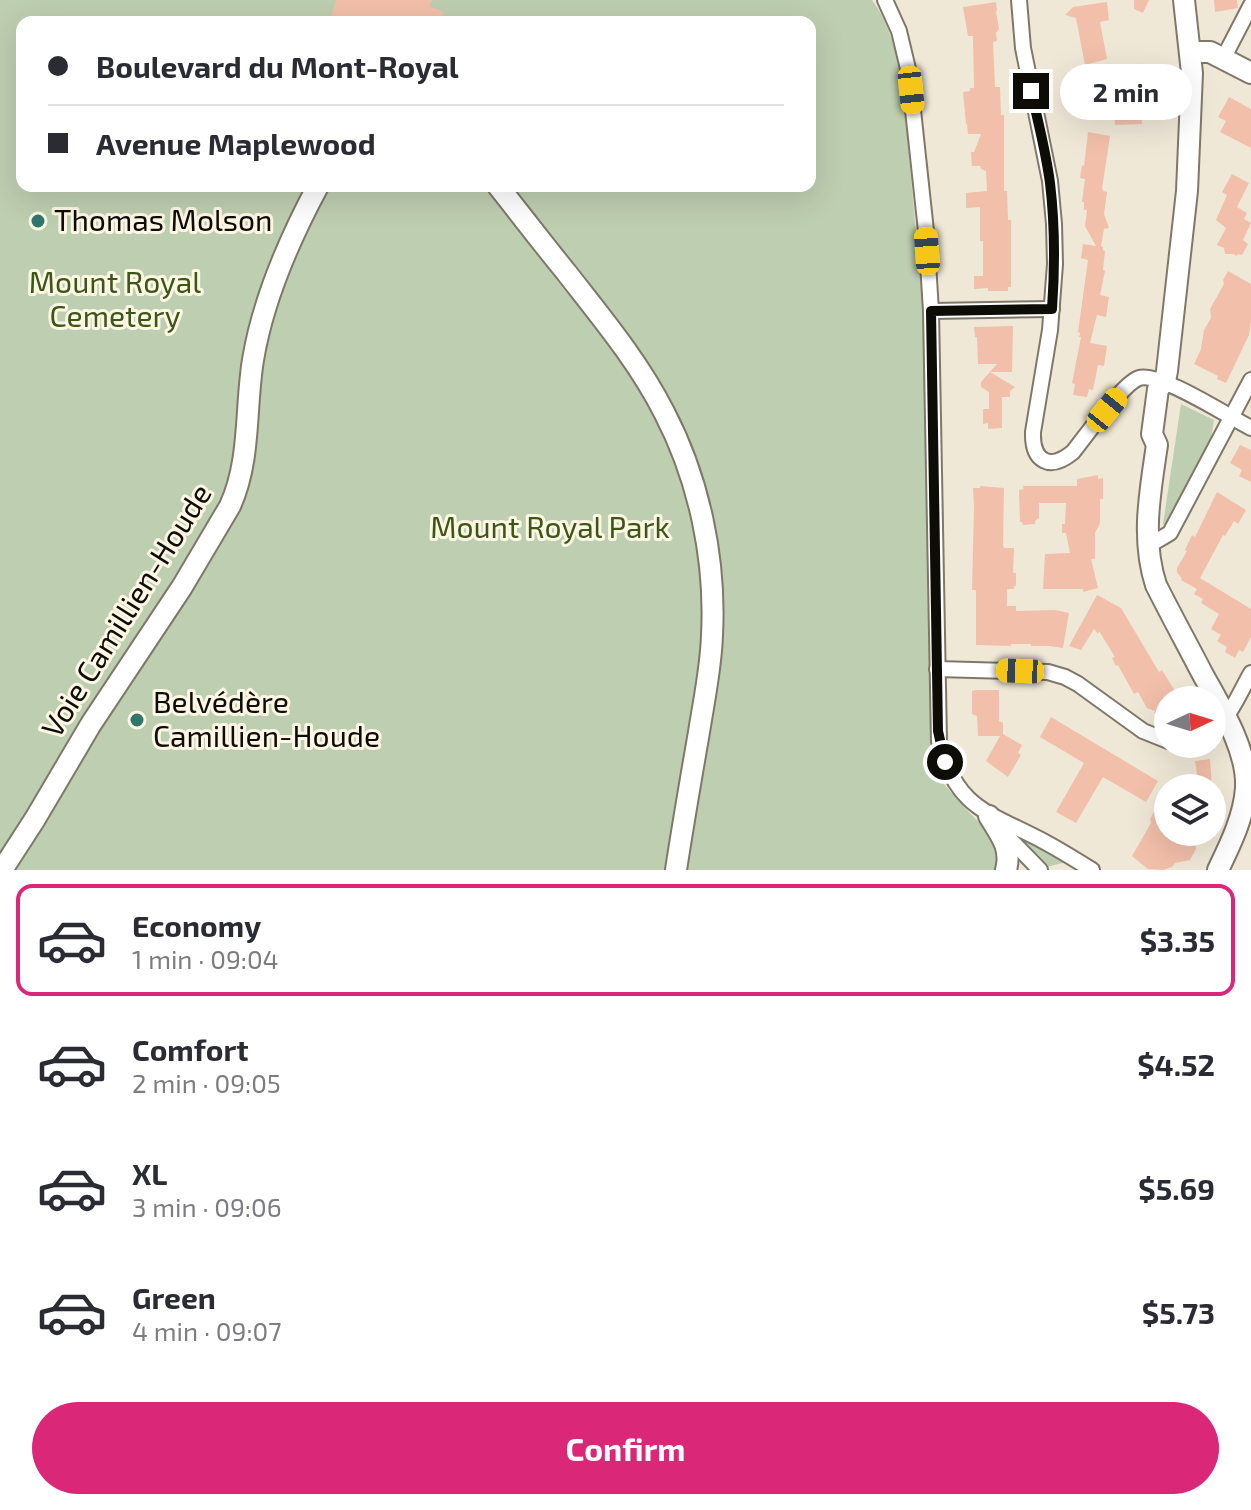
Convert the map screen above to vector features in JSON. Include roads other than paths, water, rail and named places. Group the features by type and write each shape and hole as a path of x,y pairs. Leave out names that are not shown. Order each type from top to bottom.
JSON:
{"street":[{"path":"885,0 899,31 909,73 931,311 938,731 945,762 959,788 1040,870"},
{"path":"1019,0 1023,48 1050,181 1054,224 1055,264 1050,330 1033,432 1037,456 1043,461 1053,462 1073,452 1124,389 1142,377 1165,381 1251,428"},
{"path":"1184,0 1192,79 1187,191 1165,381 1171,390 1166,436 1157,445 1147,517 1152,573 1202,686"},
{"path":"1223,59 1251,5"},
{"path":"1190,52 1210,52 1251,73"},
{"name":"Voie Camillien-Houde","path":"0,861 225,504 238,453 246,364 256,316 276,254 304,192"},
{"name":"Voie Camillien-Houde","path":"2,870 230,506 241,475 253,363 261,322 282,263 315,192"},
{"path":"503,192 594,308 645,380 677,439 697,498 710,571 713,632 676,870"},
{"path":"514,192 627,343 656,387 683,438 703,500 716,566 718,639 682,870"},
{"path":"931,311 1052,309"},
{"path":"1148,546 1170,533 1251,380"},
{"path":"937,669 1048,672 1065,677 1154,735"},
{"path":"1226,712 1251,673"},
{"path":"1218,870 1243,807 1246,786 1242,758 1226,734"},
{"path":"989,816 1006,843 1006,870"},
{"path":"989,816 1044,841 1092,870"}],"place":[{"name":"Thomas Molson","path":"38,221"},
{"name":"Belvédère Camillien-Houde","path":"137,720"}],"park label":[{"name":"Mount Royal Cemetery","path":"115,300"},
{"name":"Mount Royal Park","path":"550,528"}]}
